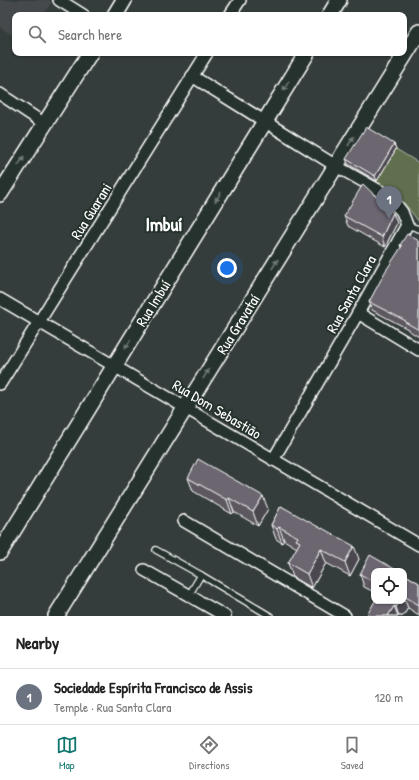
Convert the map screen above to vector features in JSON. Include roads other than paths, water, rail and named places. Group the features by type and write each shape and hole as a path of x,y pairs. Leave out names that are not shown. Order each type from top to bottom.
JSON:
{"street":[{"path":"59,0 78,12"},
{"path":"117,12 124,0"},
{"path":"232,12 240,0"},
{"path":"332,12 339,0"},
{"name":"Rua Gravataí","path":"407,51 419,32"},
{"path":"0,194 88,56"},
{"name":"Rua Guarani","path":"0,384 205,56"},
{"name":"Rua Imbuí","path":"0,552 305,56"},
{"name":"Rua Gravataí","path":"56,616 404,56"},
{"path":"192,76 336,166 387,195 402,212 407,225"},
{"path":"0,94 45,124"},
{"name":"Rua Santa Clara","path":"273,460 407,225"},
{"name":"Rua Dom Sebastião","path":"0,299 419,545"},
{"path":"358,313 419,350"},
{"path":"184,521 345,616"},
{"path":"144,570 225,616"}],"lane":[{"path":"407,225 419,229"},
{"path":"156,550 270,616"},
{"path":"189,595 201,575"}],"place":[{"name":"Sociedade Espírita Francisco de Assis","path":"389,219"}],"district":[{"name":"Imbuí","path":"164,224"}]}
